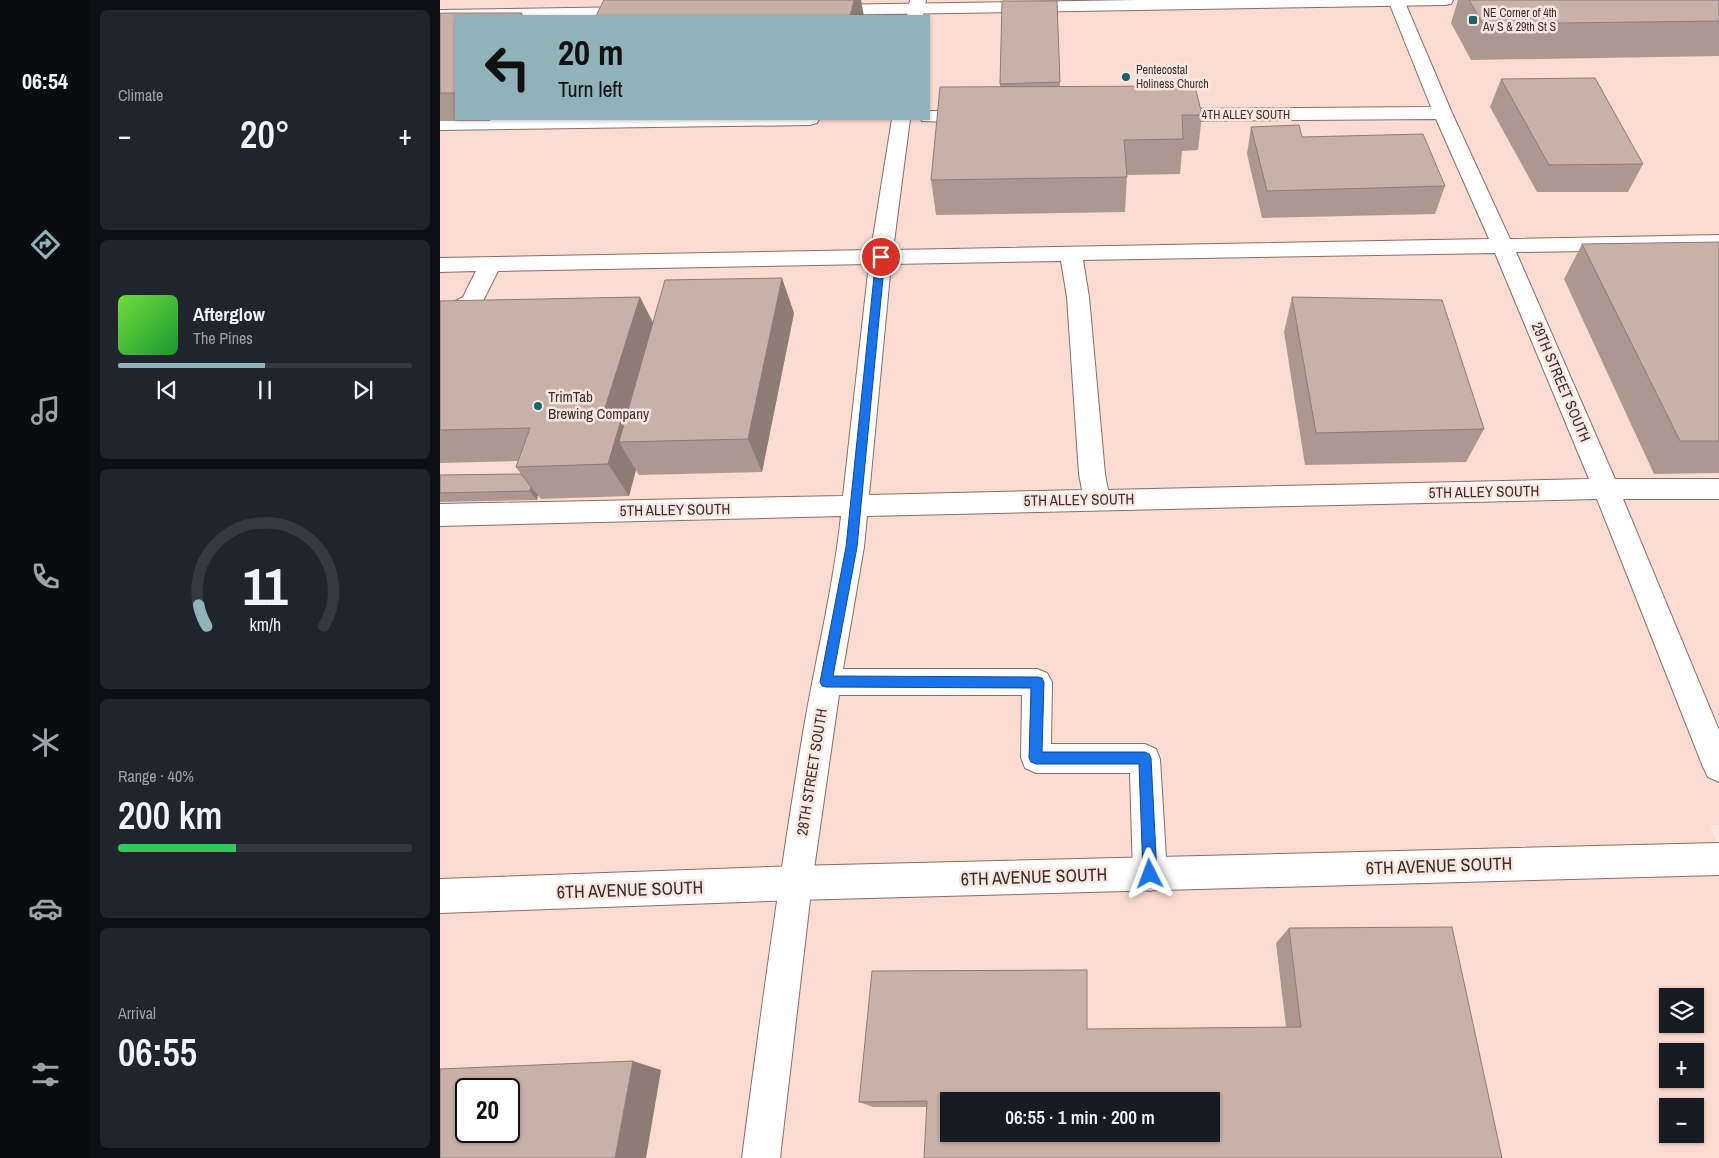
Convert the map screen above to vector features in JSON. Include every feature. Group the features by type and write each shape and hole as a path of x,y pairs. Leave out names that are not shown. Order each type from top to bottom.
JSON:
{"street":[{"name":"29TH STREET SOUTH","path":"1396,0 1443,114 1503,246 1606,489 1719,767"},
{"path":"808,10 1445,0"},
{"path":"440,15 646,12"},
{"name":"4TH ALLEY SOUTH","path":"1147,116 1443,114"},
{"path":"930,117 988,117"},
{"path":"440,124 736,120"},
{"name":"28TH STREET SOUTH","path":"761,1158 795,883 826,682 851,547 881,257 901,120"},
{"path":"440,265 1719,242"},
{"path":"1070,254 1078,297 1092,474 1096,500"},
{"path":"440,319 472,302 490,264"},
{"name":"5TH ALLEY SOUTH","path":"440,515 1606,489 1719,489"},
{"path":"826,682 1038,682 1036,758 1145,758 1150,874"},
{"name":"6TH AVENUE SOUTH","path":"440,896 795,883 1719,859"}],"shaded area":[{"path":"440,0 1719,0 1719,825 1710,825 1719,847 1719,1158 440,1158"}],"building":[{"path":"604,0 854,0 850,15 596,15"},
{"path":"1469,0 1719,0 1719,21 1483,24"},
{"path":"1002,1 1057,1 1060,82 1000,84"},
{"path":"440,13 522,13 521,15 455,15 455,93 440,93"},
{"path":"1595,78 1643,164 1549,165 1501,79"},
{"path":"1195,86 1202,115 1182,115 1183,139 1124,140 1127,177 931,180 940,87"},
{"path":"1299,125 1302,137 1423,134 1445,186 1267,191 1251,127"},
{"path":"1719,242 1719,441 1680,441 1582,244"},
{"path":"782,278 748,439 619,442 665,280"},
{"name":"TrimTab Brewing Company","path":"640,297 604,411 624,410 608,464 516,467 530,428 440,430 440,301"},
{"path":"1292,297 1442,300 1484,429 1316,433"},
{"path":"521,474 531,487 530,491 440,493 440,475"},
{"path":"1452,927 1502,1158 924,1158 927,1101 859,1102 872,971 1087,970 1087,1029 1301,1027 1289,928"},
{"path":"633,1061 615,1158 440,1158 440,1069"}],"place":[{"name":"NE Corner of 4th Av S & 29th St S","path":"1473,20"},
{"name":"Pentecostal Holiness Church","path":"1126,77"},
{"name":"TrimTab Brewing Company","path":"538,406"}],"route":[{"path":"881,257 851,547 826,682 1038,682 1036,758 1145,758 1150,874"}]}
